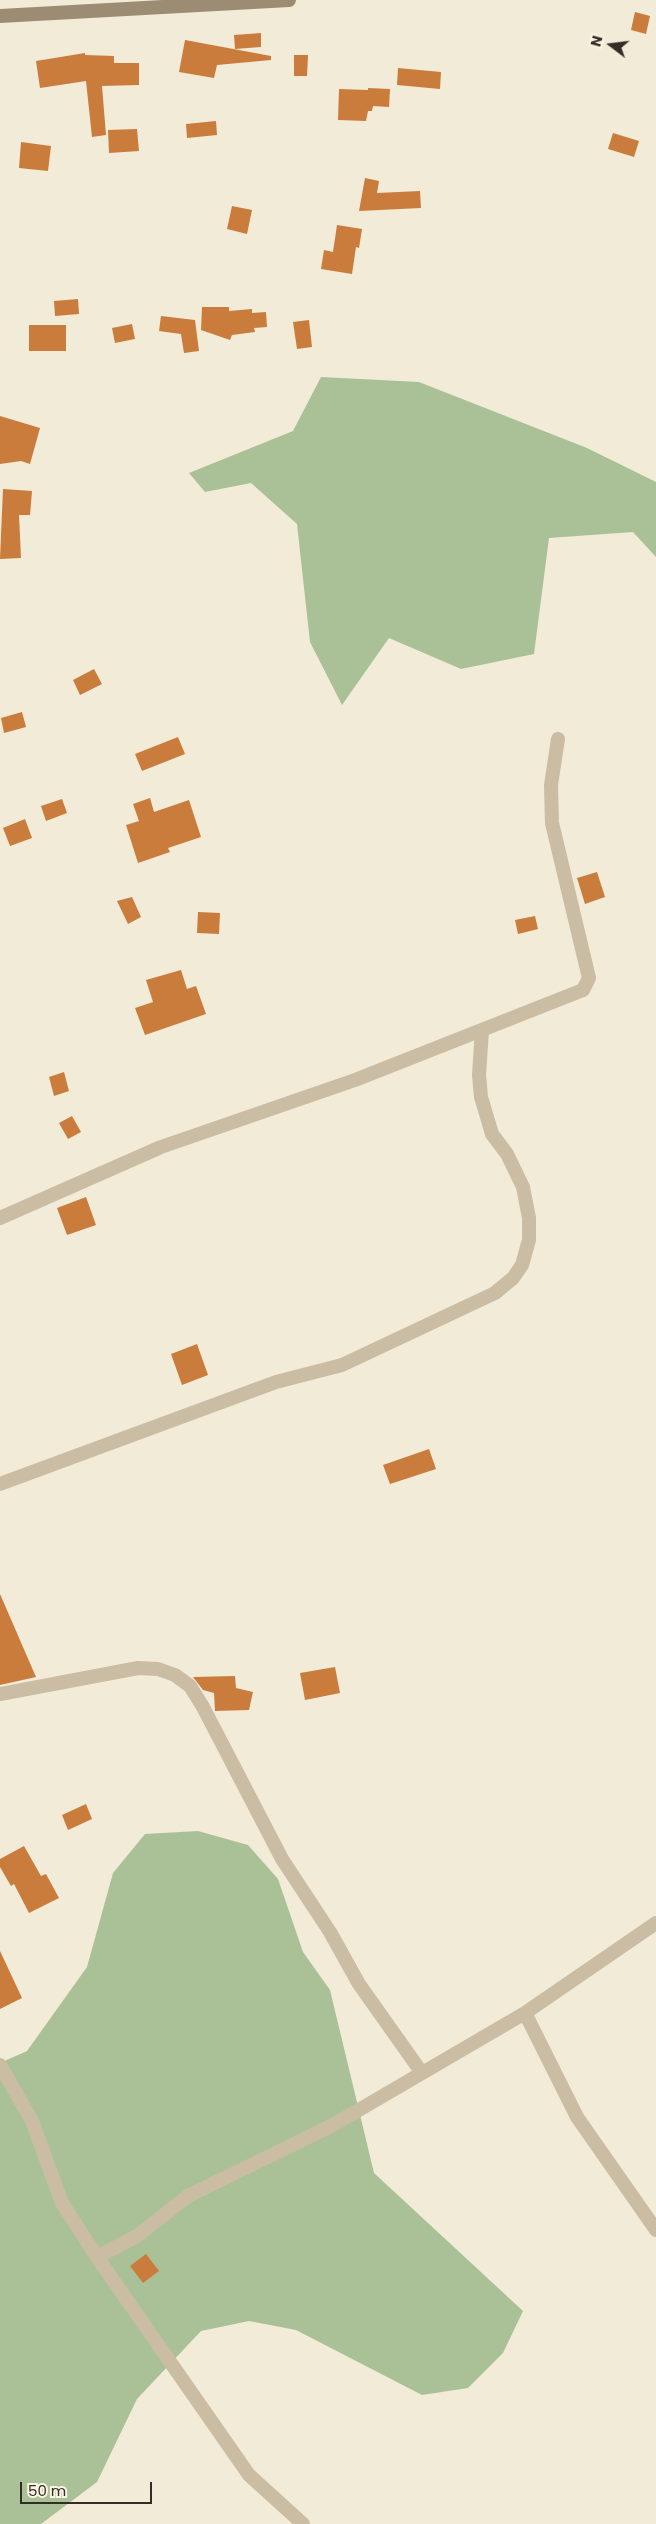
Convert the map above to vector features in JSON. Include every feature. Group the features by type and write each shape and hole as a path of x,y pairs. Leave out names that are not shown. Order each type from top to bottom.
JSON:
{"main road":[{"path":"0,16 289,0"}],"street":[{"path":"0,1218 161,1147 355,1080 583,990 589,978 552,823 551,785 558,739"},
{"path":"0,1484 276,1382 342,1365 495,1293 513,1278 522,1265 529,1240 530,1218 522,1187 507,1154 492,1134 481,1097 479,1075 482,1030"},
{"path":"0,1694 138,1668 166,1672 190,1686 203,1707 282,1859 330,1932 359,1984 422,2073"},
{"path":"97,2257 137,2236 188,2196 333,2125 525,2013 656,1923"},
{"path":"525,2013 578,2117 656,2230"},
{"path":"0,2065 32,2120 62,2203 97,2257 249,2475 303,2524"}],"green space":[{"path":"321,377 419,382 587,448 656,482 656,557 633,532 549,538 534,654 461,669 389,638 342,705 310,642 297,524 251,483 205,492 189,473 293,431"},
{"path":"198,1831 248,1845 278,1879 303,1952 330,1990 374,2173 523,2311 503,2353 468,2388 422,2395 296,2330 249,2321 201,2331 137,2399 97,2482 41,2524 0,2524 0,2063 27,2051 87,1967 113,1873 145,1834"}],"building":[{"path":"635,12 650,16 646,34 631,30"},
{"path":"261,33 261,47 235,49 234,35"},
{"path":"185,40 271,56 271,60 217,65 214,78 179,72"},
{"path":"85,53 85,55 114,56 114,63 139,63 139,85 102,86 106,135 92,137 86,81 40,88 36,61"},
{"path":"294,55 308,55 307,76 294,76"},
{"path":"398,68 441,72 440,89 397,85"},
{"path":"368,88 390,89 389,107 373,106 372,111 368,111 366,121 338,120 339,89 368,90"},
{"path":"216,121 217,135 187,138 186,124"},
{"path":"137,129 139,151 109,153 108,130"},
{"path":"613,133 639,141 634,157 608,149"},
{"path":"21,142 51,146 48,171 19,168"},
{"path":"365,178 379,181 377,193 420,191 421,208 359,211"},
{"path":"232,206 252,210 247,234 227,229"},
{"path":"337,225 362,229 359,248 356,247 352,274 321,269 324,250 333,252"},
{"path":"78,299 79,314 55,316 54,301"},
{"path":"202,307 229,307 229,311 252,309 252,313 266,312 267,327 254,328 255,332 232,335 230,340 201,330"},
{"path":"161,316 195,320 199,351 184,353 181,334 159,331"},
{"path":"309,320 312,347 297,349 293,322"},
{"path":"132,324 135,339 115,343 112,328"},
{"path":"29,325 66,325 66,351 29,351"},
{"path":"0,416 40,428 30,464 21,461 0,464"},
{"path":"3,489 32,491 30,515 19,515 21,558 0,559"},
{"path":"94,669 102,684 80,695 73,680"},
{"path":"22,712 26,727 4,733 1,718"},
{"path":"178,737 185,754 142,771 135,754"},
{"path":"150,798 154,812 189,800 201,837 168,848 170,852 138,863 126,825 139,821 133,804"},
{"path":"62,799 67,813 46,821 41,806"},
{"path":"25,819 32,838 10,846 3,828"},
{"path":"597,872 605,897 585,904 577,878"},
{"path":"132,897 141,917 128,924 117,901"},
{"path":"198,912 220,913 219,934 197,933"},
{"path":"535,916 538,929 518,934 515,920"},
{"path":"181,970 187,989 196,986 206,1014 145,1035 135,1008 153,1002 146,980"},
{"path":"64,1072 69,1091 54,1096 49,1077"},
{"path":"72,1116 81,1132 68,1139 59,1123"},
{"path":"86,1197 96,1225 67,1235 57,1208"},
{"path":"197,1344 208,1375 182,1385 171,1354"},
{"path":"429,1449 436,1469 390,1484 383,1465"},
{"path":"0,1594 36,1677 0,1685"},
{"path":"335,1667 340,1693 305,1700 300,1673"},
{"path":"235,1676 236,1688 253,1692 249,1710 215,1711 214,1693 203,1690 193,1677"},
{"path":"86,1804 92,1819 68,1830 62,1815"},
{"path":"24,1846 41,1876 46,1874 59,1898 29,1913 14,1884 11,1886 0,1867 0,1859"},
{"path":"0,1951 22,1998 0,2009"},
{"path":"146,2254 159,2271 143,2283 130,2266"}]}
